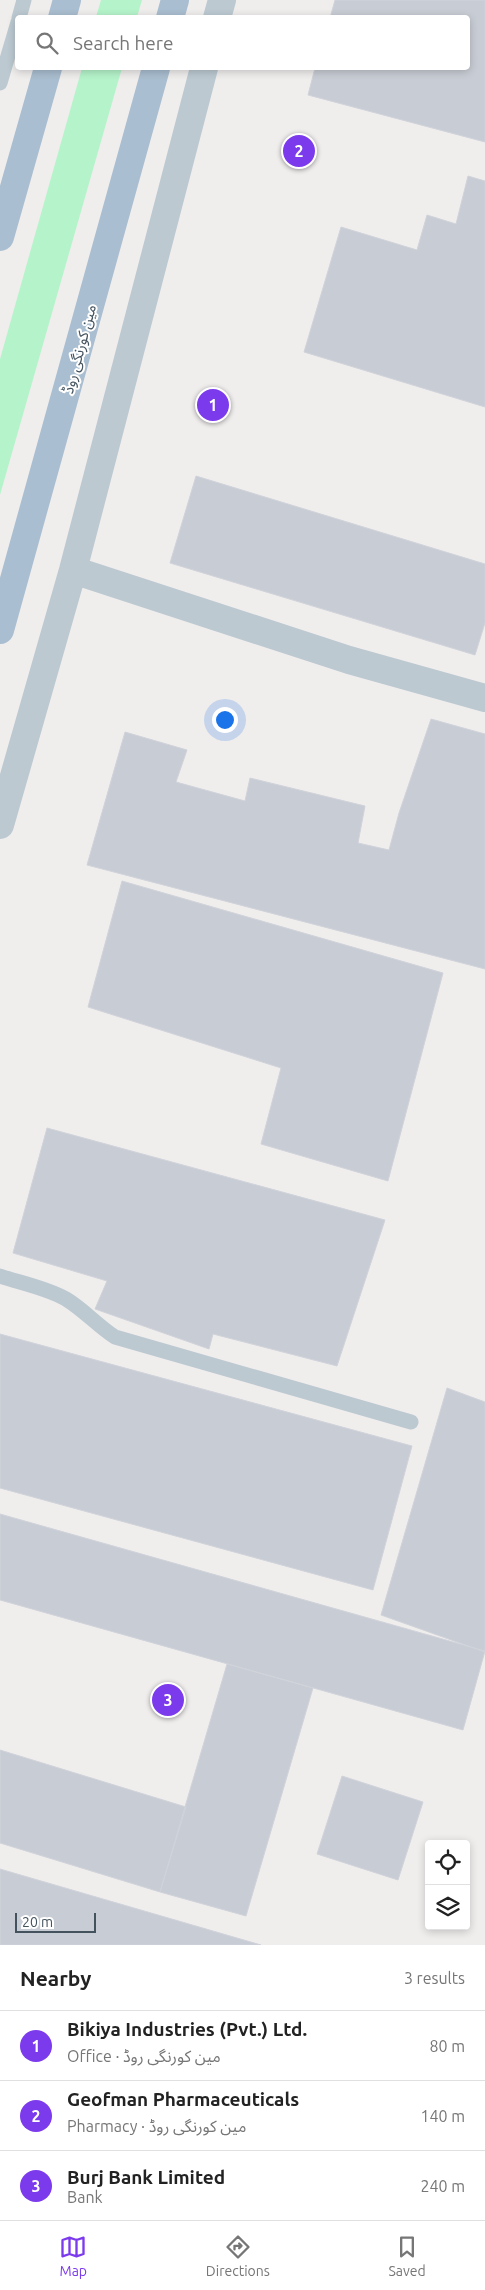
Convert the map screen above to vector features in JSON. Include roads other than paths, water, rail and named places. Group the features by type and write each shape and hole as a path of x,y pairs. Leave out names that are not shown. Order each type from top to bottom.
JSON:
{"main road":[{"path":"63,15 67,0"},
{"path":"171,15 175,0"},
{"path":"0,237 47,70"},
{"name":"مین کورنگی روڈ","path":"0,630 155,70"}],"street":[{"path":"218,15 222,0"},
{"path":"0,825 73,570 203,70"},
{"path":"73,570 349,660 485,698"}],"lane":[{"path":"20,15 24,0"},
{"path":"0,83 15,32"},
{"path":"0,1276 64,1298 91,1316 115,1337 411,1422"}],"place":[{"name":"Geofman Pharmaceuticals","path":"299,151"},
{"name":"Bikiya Industries (Pvt.) Ltd.","path":"213,405"},
{"name":"Burj Bank Limited","path":"168,1700"}]}
